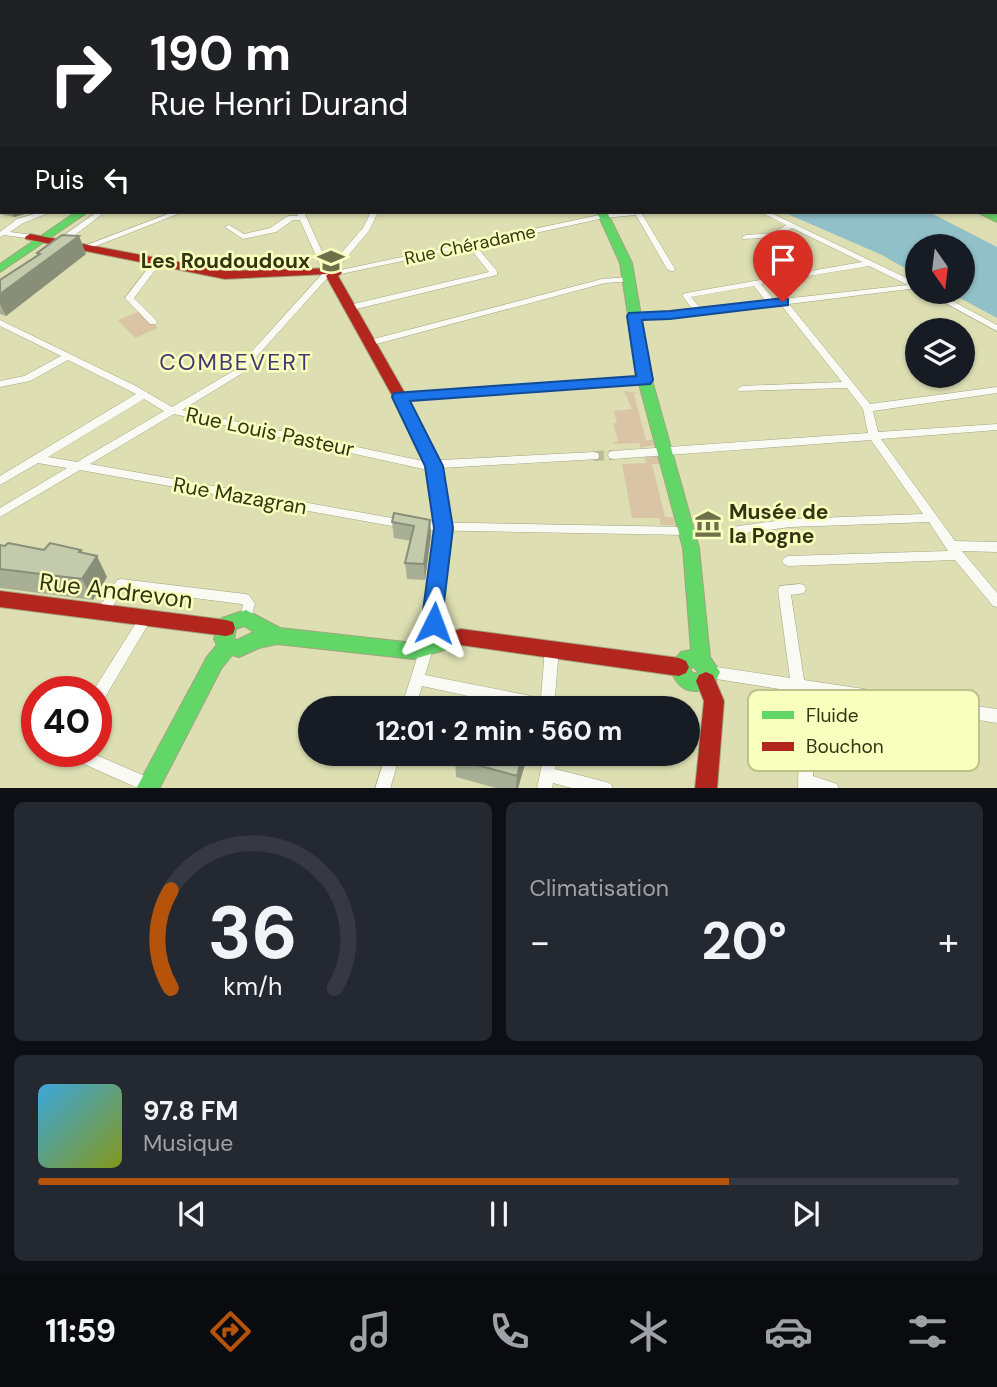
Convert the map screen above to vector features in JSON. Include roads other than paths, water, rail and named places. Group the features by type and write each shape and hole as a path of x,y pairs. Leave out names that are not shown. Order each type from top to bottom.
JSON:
{"main road":[{"path":"46,242 65,214"},
{"path":"0,269 46,242 81,214"},
{"path":"603,214 620,248 629,279 645,380 666,450 663,461 679,522 687,531 706,671 714,701 706,788"},
{"path":"0,257 46,242 88,246 225,275 329,273 400,397 434,466 443,528 433,611 432,645"},
{"name":"Rue Andrevon","path":"0,599 226,628"},
{"path":"228,646 223,639 226,628 234,621 277,636 414,651 466,636 679,667"},
{"path":"228,646 245,647 253,628"},
{"path":"148,787 214,663 228,646"},
{"path":"688,657 706,671 701,684 689,683 680,673 679,667 688,657"}],"street":[{"path":"2,234 20,221 41,214"},
{"path":"2,234 46,242 97,214"},
{"path":"88,246 174,214"},
{"path":"0,513 238,372 329,273 366,229 373,214"},
{"name":"Rue Chéradame","path":"329,273 471,245 603,214"},
{"path":"640,214 671,269"},
{"path":"768,214 905,280"},
{"path":"229,227 243,237 273,230 300,215 329,273"},
{"path":"746,237 776,235 792,225"},
{"path":"776,235 790,248"},
{"path":"348,308 494,273 471,245"},
{"path":"153,322 129,298 158,261"},
{"path":"699,312 686,295 872,263"},
{"path":"369,343 605,281 629,279"},
{"path":"756,283 778,302 868,408 872,417 874,438 955,550 997,602"},
{"path":"634,316 699,312 905,287"},
{"path":"952,304 997,328"},
{"name":"Rue Louis Pasteur","path":"0,323 144,394 170,410 434,466 593,456"},
{"path":"0,384 27,379 67,357"},
{"path":"400,397 645,380"},
{"path":"742,389 849,385"},
{"path":"868,408 997,390"},
{"path":"0,481 144,394"},
{"path":"613,454 715,445 874,438 997,427"},
{"name":"Rue Mazagran","path":"38,459 392,523 443,528 687,531"},
{"path":"739,530 790,523 932,518"},
{"path":"788,561 997,547"},
{"path":"102,613 121,584 245,599 250,604 253,628"},
{"path":"799,690 784,590 800,589"},
{"path":"110,676 145,619"},
{"path":"412,696 432,645"},
{"path":"548,696 552,649"},
{"path":"706,671 825,690"},
{"path":"417,679 493,696"},
{"path":"979,713 997,716"},
{"path":"382,788 389,766"},
{"path":"105,767 148,787"},
{"path":"546,781 598,788"},
{"path":"805,785 825,788"}],"water":[{"path":"788,214 933,214 972,234 905,234 905,268 882,255"},
{"path":"975,236 997,247 997,318 971,304 975,304"}],"tunnel":[{"path":"594,456 613,455"}],"place":[{"name":"Les Roudoudoux","path":"331,261"},
{"name":"Musée de la Pogne","path":"708,524"}],"district":[{"name":"COMBEVERT","path":"236,362"}]}
